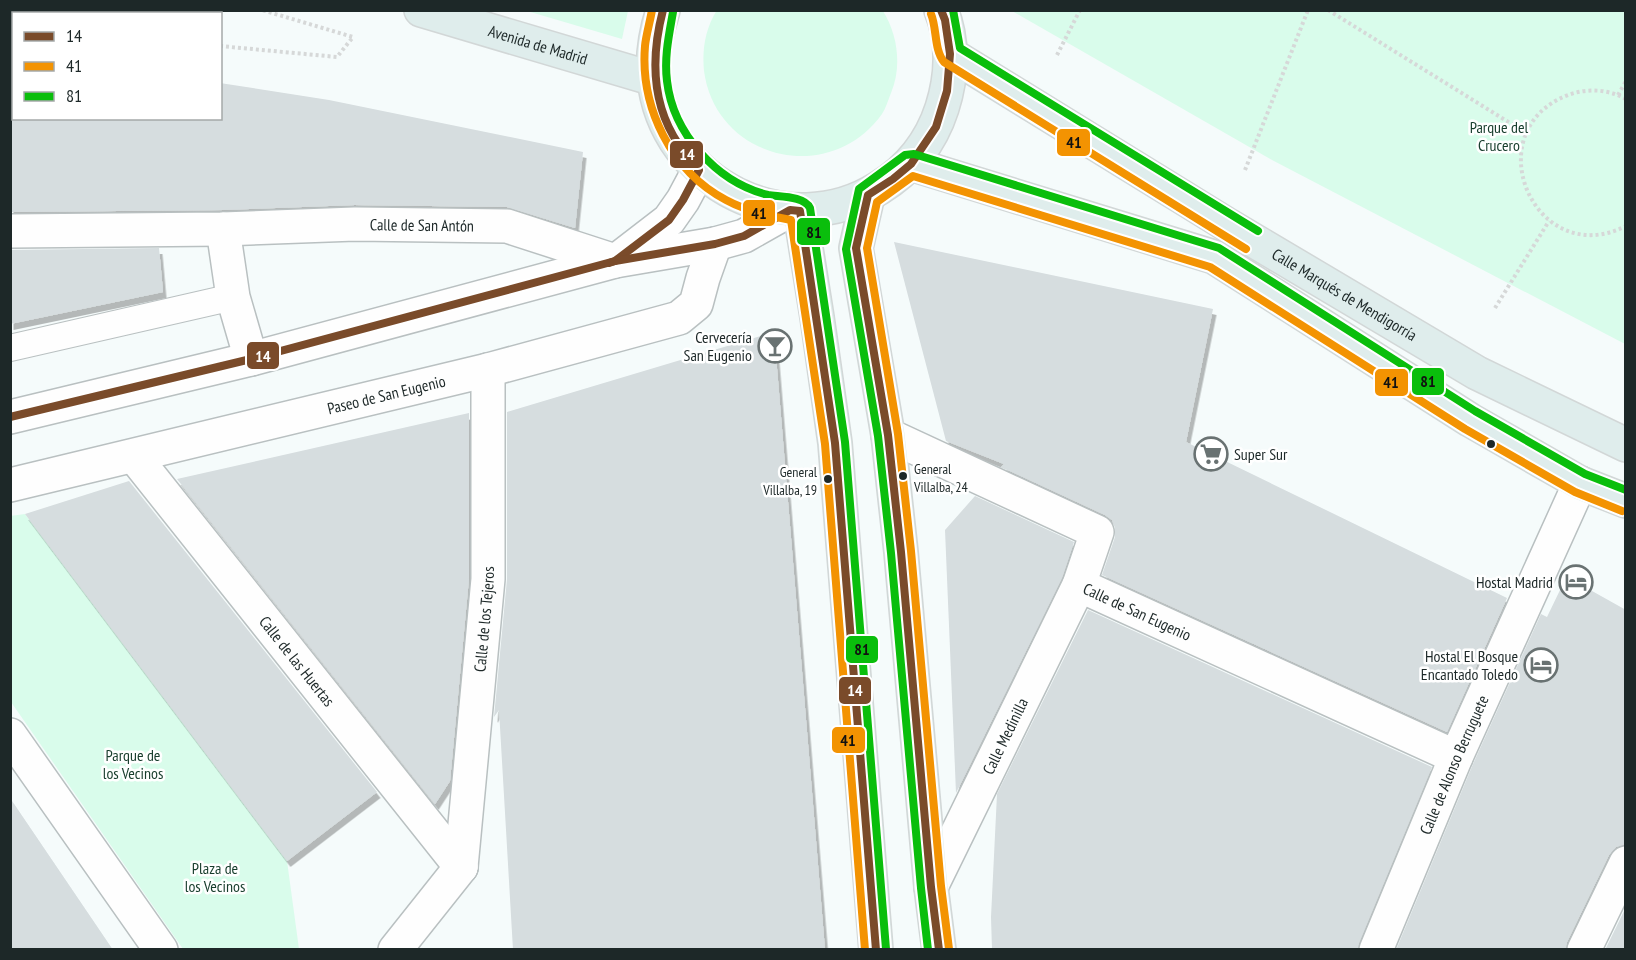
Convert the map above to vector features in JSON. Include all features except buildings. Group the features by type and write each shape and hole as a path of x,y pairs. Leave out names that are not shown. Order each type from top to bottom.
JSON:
{"main road":[{"name":"Avenida de Madrid","path":"421,10 654,79"},
{"path":"663,10 657,28 654,79 663,113 678,144 699,170 726,190 757,204 795,211 823,209 846,204 868,195 893,180 911,164 936,127 947,91 950,54 945,20 941,10"},
{"name":"Calle Marqués de Mendigorría","path":"950,54 1235,230 1477,373 1626,445"},
{"path":"911,164 1214,257 1470,420 1580,483 1626,501"},
{"path":"868,195 856,249 888,435 902,552 931,887 939,950"},
{"path":"795,211 818,317 835,443 876,950"}],"street":[{"path":"615,261 669,220 699,170"},
{"path":"10,417 251,359 615,261 715,244 744,236 795,211"},
{"name":"Calle de San Antón","path":"10,231 223,229 355,224 507,226 615,261"},
{"path":"223,229 233,297 251,359"},
{"name":"Paseo de San Eugenio","path":"10,485 488,370 679,318 696,304 715,244"},
{"name":"Calle de los Tejeros","path":"461,867 488,579 488,370"},
{"name":"Calle de San Eugenio","path":"888,435 1097,532 1079,585 1456,757"},
{"name":"Calle de las Huertas","path":"134,456 461,867"},
{"name":"Calle de Alonso Berruguete","path":"1376,950 1456,757 1580,483"},
{"name":"Calle Medinilla","path":"931,887 1079,585"},
{"path":"10,735 161,950"},
{"path":"1584,950 1626,863"},
{"path":"395,950 461,867"}],"lane":[{"path":"10,348 233,297"}],"path":[{"path":"121,10 136,12"},
{"path":"222,46 337,57 353,36 262,10"},
{"path":"1057,55 1080,10"},
{"path":"1245,170 1308,10"},
{"path":"1328,10 1526,133"},
{"path":"1618,95 1626,81"},
{"path":"1626,99 1597,90 1576,92 1555,100 1538,115 1526,133 1520,157 1522,181 1532,203 1549,221 1570,232 1593,235 1615,231 1626,226"},
{"path":"1495,308 1549,221"}],"green space":[{"path":"717,10 883,11 895,41 897,73 882,114 860,137 834,151 806,156 778,153 752,143 730,126 713,101 704,71 705,40"},
{"path":"527,11 628,11 622,39"},
{"name":"Parque del Crucero","path":"1012,11 1625,11 1625,344 1272,160"},
{"name":"Parque de los Vecinos","path":"25,514 287,861 299,949 183,949 11,702 10,516"}],"transit line":[{"name":"41","path":"652,10 645,46 648,92 654,114 675,155 707,188 726,200 757,213 791,220 825,444 865,950"},
{"name":"14","path":"609,263 615,261 669,220 699,170 679,145 670,129 658,96 655,62 663,10"},
{"name":"14","path":"939,950 888,435 856,248 868,195 911,164 936,127 947,91 950,54 945,20 941,10"},
{"name":"81","path":"953,10 960,48 1258,231"},
{"name":"81","path":"673,12 667,55 667,81 678,119 688,136 700,153 731,179 749,189 768,195 798,199 810,208 845,442 886,949"},
{"name":"41","path":"931,14 939,51 944,62 1246,249"},
{"name":"81","path":"928,950 878,436 846,249 859,189 905,155 914,154 1219,248 1475,411 1585,474 1626,490"},
{"name":"41","path":"949,949 898,434 867,248 877,202 913,176 1210,267 1465,429 1575,492 1622,511"},
{"name":"14","path":"10,417 251,359 615,261 715,244 744,236 790,210 800,211 835,443 876,950"}],"place":[{"name":"Cervecería San Eugenio","path":"775,346"},
{"name":"Super Sur","path":"1211,454"},
{"name":"General Villalba, 24","path":"903,476"},
{"name":"General Villalba, 19","path":"828,479"},
{"name":"Hostal Madrid","path":"1576,582"},
{"name":"Hostal El Bosque Encantado Toledo","path":"1541,665"}],"park label":[{"name":"Plaza de los Vecinos","path":"215,877"}]}
